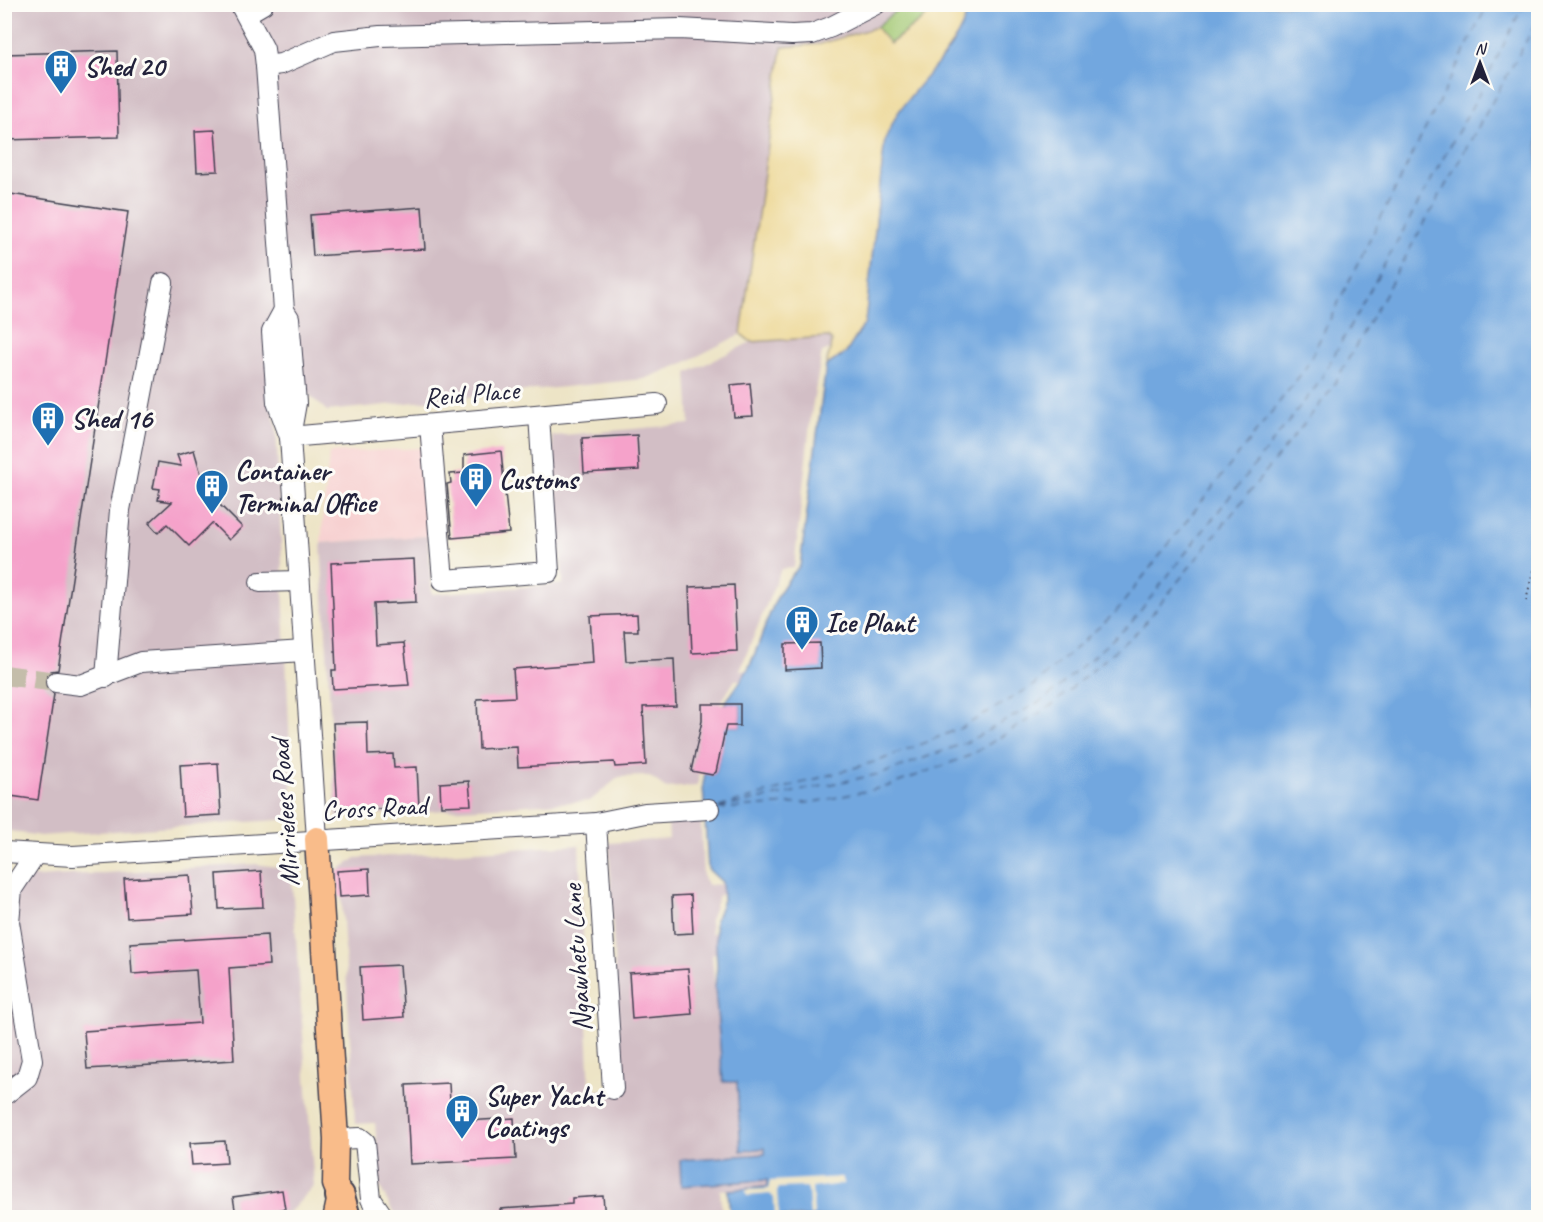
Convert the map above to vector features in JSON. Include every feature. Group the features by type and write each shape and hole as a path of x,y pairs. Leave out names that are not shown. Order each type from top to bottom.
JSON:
{"main road":[{"name":"Mirrielees Road","path":"317,839 339,1204"},
{"name":"Mirrielees Road","path":"318,1218 327,1193 339,1204"}],"street":[{"path":"267,66 281,64 334,42 380,36 679,29 783,35 812,34 853,18 876,4"},
{"name":"Mirrielees Road","path":"250,8 264,49 267,66 284,310 289,318 296,403 290,437 317,839"},
{"path":"106,677 120,510 163,283"},
{"name":"Reid Place","path":"290,437 657,404"},
{"path":"430,425 443,580 549,572 539,415"},
{"path":"260,582 299,581"},
{"path":"56,682 81,686 141,662 303,651"},
{"name":"Cross Road","path":"4,852 74,856 596,823 645,813 709,805"},
{"name":"Ngawhetu Lane","path":"596,823 612,1089"},
{"path":"4,1095 27,1077 32,1060 9,922 12,889 34,855"},
{"path":"336,1139 357,1138 365,1142 371,1199 384,1218"}],"path":[{"path":"1526,601 1539,549"}],"shaded area":[{"path":"4,5 903,5 876,27 820,44 782,48 741,334 682,364 644,379 327,411 307,393 269,399 276,424 293,819 40,836 4,830"},
{"path":"828,337 832,341 832,348 822,352 811,414 794,568 781,569 740,670 777,670 786,679 735,680 720,704 740,704 740,726 724,733 716,772 712,775 700,773 697,786 666,788 649,776 619,777 590,801 336,817 321,543 428,536 432,594 563,584 552,436 690,424 687,373 751,342"},
{"path":"423,448 428,536 321,543 329,453"},
{"path":"701,820 703,878 708,885 739,883 743,880 742,871 749,871 756,974 753,975 751,951 712,954 723,1082 737,1081 741,1150 765,1148 765,1154 680,1160 681,1185 767,1180 767,1187 720,1190 722,1217 402,1217 392,1210 380,1187 375,1123 355,1124 340,869 356,858 579,845 590,1091 620,1089 609,843 669,839 668,822","holes":["737,894 738,910 749,910 750,930 711,933 710,920 719,895"]},
{"path":"256,864 291,869 314,1186 285,1217 5,1218 5,876 37,877"}],"green space":[{"path":"903,5 941,5 889,44 876,27"}],"sand":[{"path":"941,5 969,5 965,25 885,139 865,323 846,353 826,366 832,341 828,337 751,342 741,334 782,47 820,44 876,27 890,44"}],"water":[{"path":"969,5 1538,5 1538,1217 730,1217 728,1190 767,1187 767,1180 681,1186 680,1160 765,1154 765,1148 741,1151 737,1082 723,1082 715,988 717,967 715,921 723,900 722,882 708,869 703,785 705,773 712,775 716,772 724,733 714,726 740,726 740,705 724,704 750,665 775,601 800,566 826,366 846,353 865,323 885,139 898,113 957,36"}],"pier":[{"path":"843,1177 843,1184 812,1188 814,1215 810,1216 806,1187 779,1188 777,1192 779,1215 775,1216 774,1198 770,1194 747,1196 746,1190 768,1189 770,1181"}],"building":[{"name":"Shed 20","path":"117,51 119,137 4,140 4,54"},
{"path":"215,130 218,171 197,172 195,131"},
{"name":"Shed 16","path":"4,193 128,212 58,670 51,671 44,680 45,687 54,694 38,800 4,795"},
{"path":"422,207 425,249 313,256 310,215"},
{"path":"750,383 753,416 734,417 731,385"},
{"path":"637,435 639,470 584,473 582,438"},
{"path":"194,450 206,491 242,527 229,540 212,523 189,546 167,524 158,533 149,523 172,502 158,500 160,489 153,488 158,462 181,466 177,455"},
{"name":"Customs","path":"501,451 509,533 452,538 447,484 451,483 450,474 464,473 464,455"},
{"path":"414,559 416,602 374,604 376,645 404,643 409,685 333,689 332,670 336,670 331,563"},
{"path":"734,585 737,651 692,653 689,587"},
{"path":"637,614 638,631 624,631 626,661 674,659 676,706 643,707 646,765 615,767 614,762 518,767 517,747 479,749 477,699 515,697 513,669 593,663 590,616"},
{"name":"Ice Plant","path":"820,643 821,668 785,670 785,644"},
{"path":"702,704 740,704 740,726 726,726 716,772 712,775 691,771 702,721"},
{"path":"367,722 368,755 393,754 394,768 417,767 419,807 338,811 333,723"},
{"path":"218,763 221,815 183,817 180,765"},
{"path":"469,781 471,805 441,806 440,783"},
{"path":"369,869 370,895 339,897 337,871"},
{"path":"261,871 263,907 219,909 217,874"},
{"path":"190,875 193,914 127,918 124,879"},
{"path":"691,895 693,933 674,934 672,896"},
{"path":"267,935 269,965 229,968 234,1060 87,1069 84,1031 200,1023 196,970 132,974 130,943"},
{"path":"400,965 404,1017 363,1020 360,967"},
{"path":"688,969 692,1014 632,1019 629,973"},
{"name":"Super Yacht Coatings","path":"449,1083 451,1122 514,1118 516,1159 410,1164 406,1085"},
{"path":"225,1141 227,1163 192,1165 190,1143"},
{"path":"282,1190 285,1209 236,1215 233,1197"},
{"path":"603,1196 605,1218 501,1218 500,1209 572,1204 572,1198"}],"ferry route":[{"path":"719,807 881,760 961,728 1034,685 1115,613 1305,369 1488,4"},
{"path":"719,808 884,773 967,742 1045,699 1130,624 1318,384 1480,92 1524,4"},
{"path":"718,809 815,802 889,786 971,755 1051,706 1140,629 1331,390 1538,20"}],"tunnel":[{"path":"4,675 56,682"}],"place":[{"name":"Shed 20","path":"61,95"},
{"name":"Shed 16","path":"48,447"},
{"name":"Customs","path":"476,508"},
{"name":"Container Terminal Office","path":"212,515"},
{"name":"Ice Plant","path":"802,651"},
{"name":"Super Yacht Coatings","path":"462,1140"}]}
